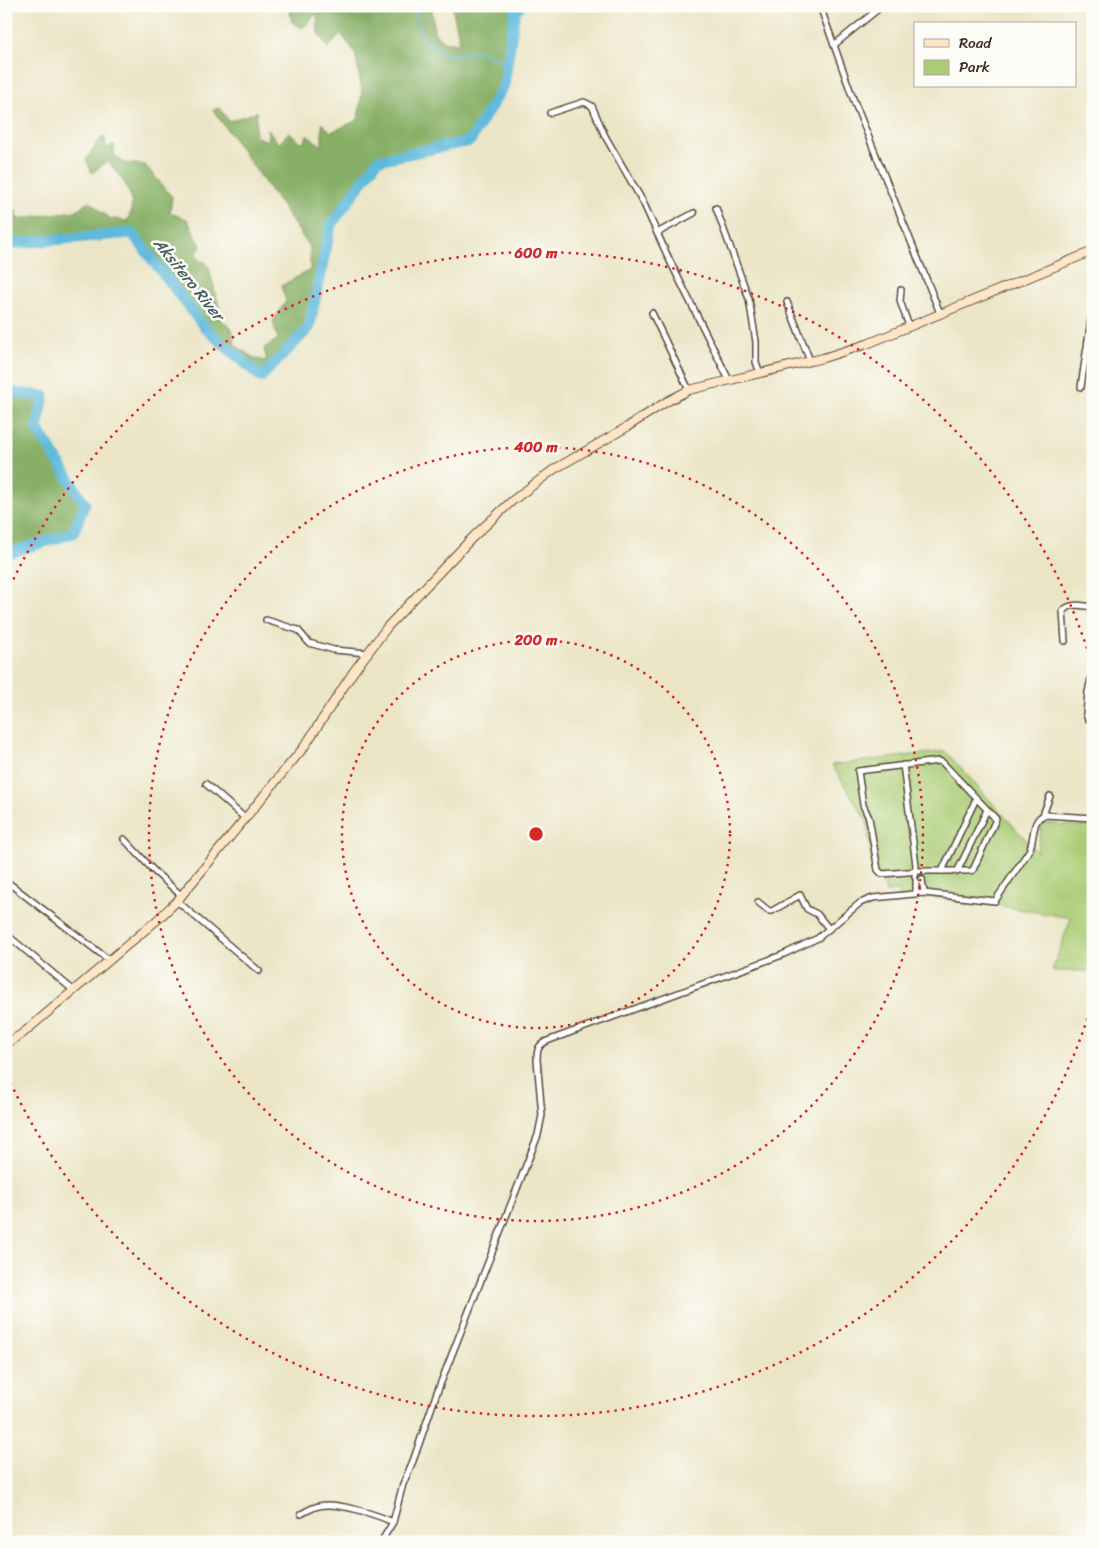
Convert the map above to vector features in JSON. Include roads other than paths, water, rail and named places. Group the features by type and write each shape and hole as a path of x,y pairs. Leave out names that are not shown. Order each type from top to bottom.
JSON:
{"street":[{"path":"820,6 857,110 940,313"},
{"path":"834,45 882,6"},
{"path":"550,113 584,102 592,106 605,136 633,183 729,380"},
{"path":"716,208 749,299 756,342 756,362 760,373"},
{"path":"657,233 694,213"},
{"path":"6,1044 22,1034 157,920 179,899 304,747 368,653 396,618 457,552 526,490 562,464 689,390 810,361 867,344 1093,251"},
{"path":"901,290 900,301 909,326"},
{"path":"786,302 810,361"},
{"path":"1081,387 1093,306"},
{"path":"652,313 689,390"},
{"path":"1065,641 1064,608 1069,606 1093,607"},
{"path":"266,620 298,630 310,643 334,650 368,653"},
{"path":"1093,670 1088,692 1086,716 1088,719 1093,720"},
{"path":"941,761 976,798 996,821 972,871 882,874 878,870 869,818 863,805 859,770 941,761"},
{"path":"903,765 918,874 924,893"},
{"path":"206,784 246,819"},
{"path":"1043,815 1050,796"},
{"path":"942,871 976,798"},
{"path":"957,872 986,810"},
{"path":"382,1542 393,1522 403,1484 436,1395 540,1131 542,1115 537,1053 539,1046 547,1041 782,955 818,938 860,903 873,898 924,893 995,901 1030,851 1036,819 1043,815 1093,818"},
{"path":"124,839 179,899 259,971"},
{"path":"916,894 918,874"},
{"path":"6,881 110,960"},
{"path":"758,902 769,911 772,911 800,895 807,909 817,914 829,929"},
{"path":"6,934 73,990"},
{"path":"301,1514 319,1506 331,1505 342,1506 393,1522"}],"waterway":[{"path":"413,6 425,42 452,56 480,51 507,63"},
{"name":"Aksitero River","path":"6,244 132,233 205,328 261,377 309,328 331,225 378,160 470,141 504,85 515,11 520,6"},
{"name":"Aksitero River","path":"6,392 44,396 37,428 85,504 73,533 6,554"}]}
